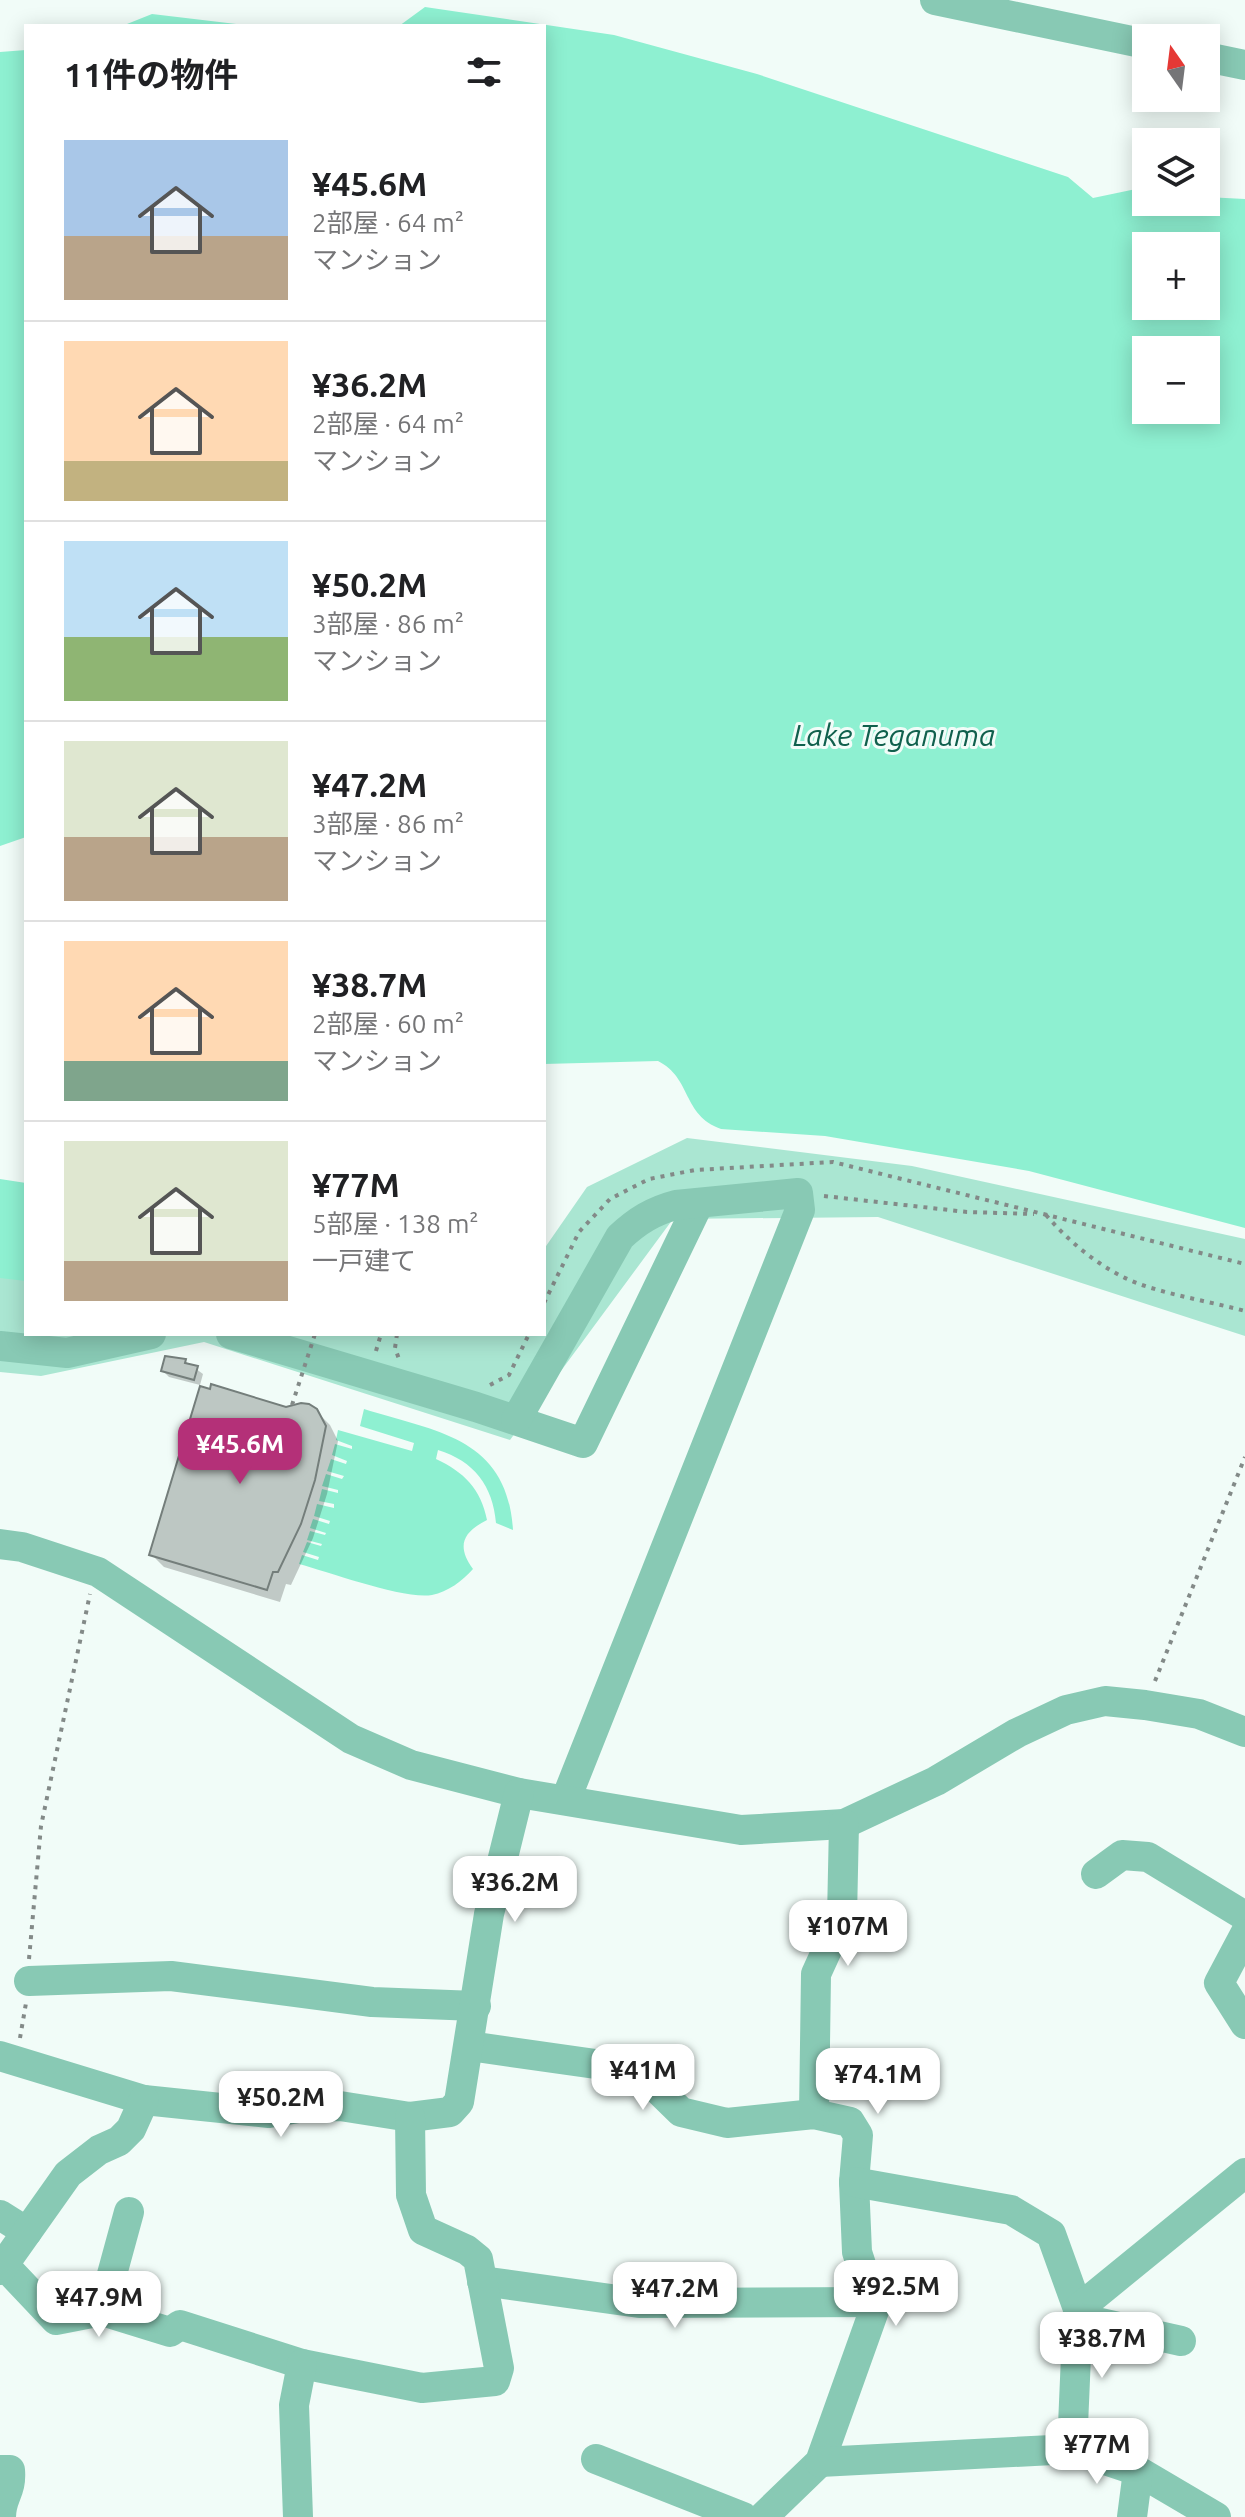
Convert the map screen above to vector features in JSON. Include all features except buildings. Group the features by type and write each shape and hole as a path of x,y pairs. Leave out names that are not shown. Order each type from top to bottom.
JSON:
{"street":[{"path":"935,0 1132,41"},
{"path":"1220,60 1245,65"},
{"path":"516,1420 620,1237 635,1223 657,1210 798,1193 800,1210 566,1799"},
{"path":"238,1336 583,1443 699,1203"},
{"path":"0,1346 67,1353 142,1336"},
{"path":"0,1544 22,1547 98,1572 351,1739 411,1765 519,1793 741,1830 844,1824 936,1781 1017,1733 1066,1710 1105,1701 1199,1714 1245,1732"},
{"path":"8,2059 144,2100 269,2113 304,2107 340,2106 410,2117 450,2112 459,2102 489,1914 519,1793"},
{"path":"814,2114 816,1974 842,1917 844,1824"},
{"path":"1096,1874 1122,1855 1148,1857 1245,1916"},
{"path":"1245,1934 1219,1983 1245,2024"},
{"path":"29,1981 171,1976 372,2002 476,2006"},
{"path":"469,2046 638,2070 681,2112 727,2123 814,2114 850,2122 858,2135 854,2182 857,2252 875,2308 820,2462 763,2517"},
{"path":"144,2100 131,2129 119,2141 99,2150 68,2174 2,2268 56,2320 102,2311 170,2332 180,2325 302,2364 422,2388 495,2381 499,2368 478,2259 467,2250 423,2230 411,2195 410,2117"},
{"path":"1078,2314 1245,2173"},
{"path":"854,2182 1011,2210 1051,2234 1078,2314 1072,2449"},
{"path":"102,2311 129,2212"},
{"path":"0,2215 27,2232"},
{"path":"482,2281 639,2303 873,2302"},
{"path":"1078,2314 1181,2341"},
{"path":"298,2517 294,2405 302,2364"},
{"path":"820,2462 1072,2449 1138,2471 1216,2517"},
{"path":"596,2459 743,2517"},
{"path":"0,2470 10,2470 12,2488 1,2505 1,2517"},
{"path":"1132,2517 1138,2471"}],"path":[{"path":"798,1193 967,1212 1045,1214 1245,1264"},
{"path":"1045,1214 1068,1239 1111,1269 1140,1284 1245,1311"},
{"path":"292,1405 314,1336"},
{"path":"375,1355 380,1336"},
{"path":"397,1336 395,1348 400,1361"},
{"path":"485,1387 509,1375 528,1336"},
{"path":"1145,1705 1245,1457"},
{"path":"8,2059 29,1981 29,1948 41,1826 89,1597 98,1572"}],"shaded area":[{"path":"687,1138 912,1166 1245,1239 1245,1336 878,1217 673,1219 510,1440 204,1342 41,1376 0,1372 0,1254 24,1248 24,1336 546,1336 546,1246 587,1187"}],"water":[{"name":"Lake Teganuma","path":"425,7 540,24 402,24"},
{"path":"152,14 236,24 127,24"},
{"name":"Lake Teganuma","path":"546,25 614,35 757,74 1068,177 1093,198 1132,190 1132,216 1220,216 1220,198 1245,199 1245,1228 1029,1171 825,1136 721,1129 699,1115 669,1068 658,1061 546,1064"},
{"path":"24,50 24,838 0,846 0,52"},
{"path":"0,1179 24,1183 24,1281 0,1278"},
{"path":"364,1409 464,1443 482,1457 497,1475 508,1499 513,1530 496,1523 486,1487 471,1468 438,1450 436,1459 463,1476 476,1491 487,1520 472,1529 465,1540 465,1553 473,1569 444,1591 432,1595 404,1593 299,1564 302,1555 318,1560 319,1557 303,1552 307,1542 322,1544 307,1540 310,1531 326,1533 310,1528 313,1519 329,1524 330,1521 314,1516 317,1504 334,1508 334,1504 319,1501 322,1489 338,1493 338,1490 322,1486 326,1474 342,1479 344,1476 327,1471 331,1459 346,1464 347,1461 332,1455 335,1444 352,1449 352,1446 336,1440 338,1430 412,1451 414,1443 360,1426"}]}
